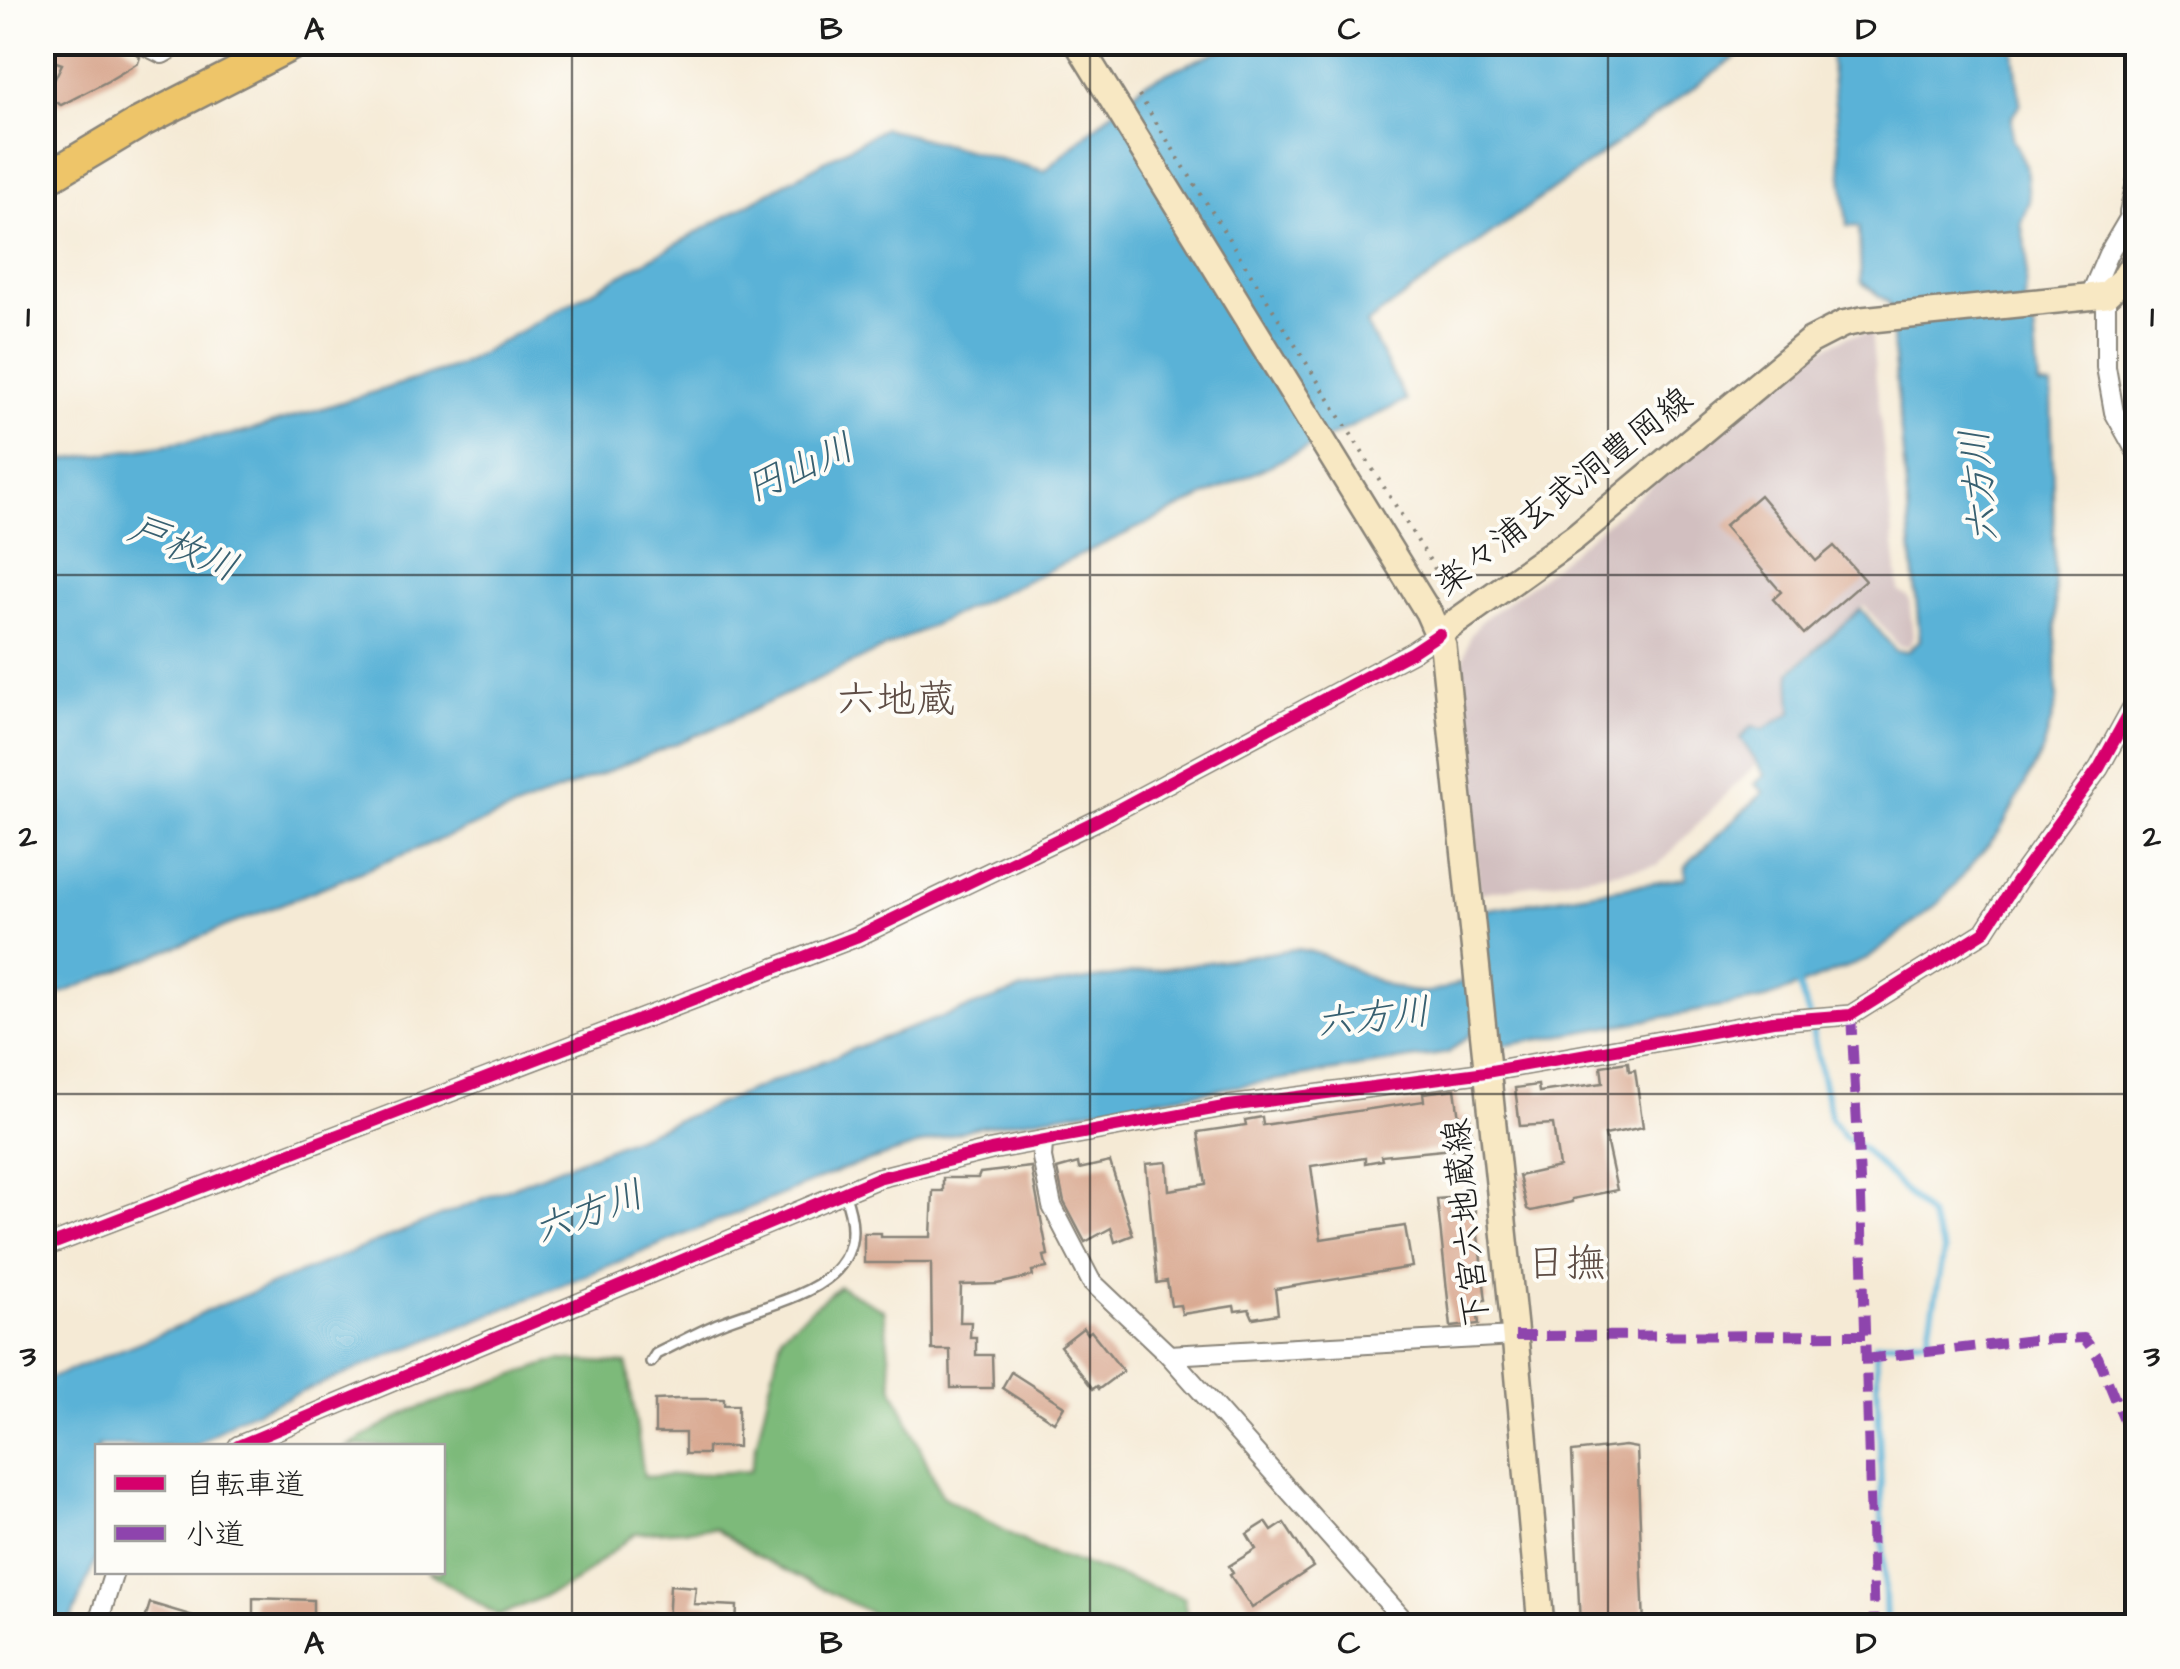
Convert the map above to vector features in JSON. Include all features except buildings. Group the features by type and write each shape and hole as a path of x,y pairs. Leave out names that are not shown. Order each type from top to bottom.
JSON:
{"main road":[{"path":"42,177 297,42"},
{"name":"楽々浦玄武洞豊岡線","path":"1077,42 1434,623 1576,537 1810,341 1843,324 2097,297"},
{"path":"2097,297 2124,277 2138,256"},
{"name":"下宮六地蔵線","path":"1434,623 1448,678 1541,1626"}],"street":[{"path":"138,42 162,54 184,42"},
{"path":"2127,222 2138,175"},
{"path":"2138,203 2108,254 2097,297 2114,412 2138,455"},
{"path":"42,1248 856,937 1100,819 1412,652 1434,623"},
{"path":"243,1444 897,1173 991,1150 1229,1106 1774,1021 1851,1015 1984,932 2099,768 2138,697"},
{"path":"1044,1142 1042,1158 1052,1206 1091,1280 1169,1355 1409,1626"},
{"path":"1169,1355 1515,1336"},
{"path":"97,1626 113,1574"}],"lane":[{"path":"651,1362 656,1354 721,1323 796,1298 836,1272 848,1250 852,1226 844,1193"}],"path":[{"path":"1138,93 1452,596"}],"shaded area":[{"path":"1871,333 1899,591 1909,598 1913,636 1909,646 1899,646 1864,605 1789,670 1791,712 1764,727 1751,725 1738,738 1756,764 1658,865 1479,893 1458,679 1470,636 1482,620 1535,582 1807,356 1849,336"}],"green space":[{"path":"839,1286 884,1310 893,1388 942,1496 1036,1548 1184,1598 1188,1626 897,1626 758,1557 715,1528 635,1533 574,1583 499,1616 432,1574 445,1574 445,1444 352,1444 410,1411 559,1360 627,1364 644,1477 750,1471 782,1333"}],"water":[{"path":"1228,43 1756,43 1366,324 1406,401 719,726 43,1001 43,463 242,433 458,366 884,128 1045,171 1144,83 1227,47"},
{"name":"六方川","path":"1829,43 2013,43 2020,103 2012,116 2012,138 2026,165 2029,201 2021,222 2027,256 2024,317 2034,327 2039,386 2051,387 2057,700 2043,750 2000,831 1940,902 1868,959 1766,999 1496,1047 1473,1032 1448,1053 973,1128 844,1169 236,1419 198,1444 95,1444 95,1562 68,1626 43,1626 43,1381 187,1323 201,1313 868,1043 1020,990 1295,949 1329,958 1393,987 1433,991 1466,981 1482,910 1685,878 1685,866 1764,792 1755,784 1765,775 1740,738 1752,726 1764,729 1792,712 1790,672 1861,609 1896,651 1908,651 1920,640 1889,303 1861,282 1859,227 1847,226"}],"waterway":[{"path":"1797,980 1809,1016 1831,1119 1844,1137 1862,1148 1929,1216 1944,1252 1928,1338 1876,1344 1886,1626"}],"marked path":[{"path":"1851,1015 1861,1198 1874,1626"},
{"path":"1515,1336 1865,1335"},
{"path":"1865,1359 2084,1338 2098,1357 2138,1455"}],"cycle path":[{"path":"42,1248 856,937 1100,819 1439,634"},
{"path":"243,1444 878,1178 991,1150 1229,1106 1486,1072 1773,1021 1851,1015 1984,932 2099,768 2138,697"}],"district":[{"name":"六地蔵","path":"896,700"},
{"name":"日撫","path":"1566,1264"}],"water label":[{"name":"円山川","path":"800,469"},
{"name":"戸枚川","path":"183,549"}]}
